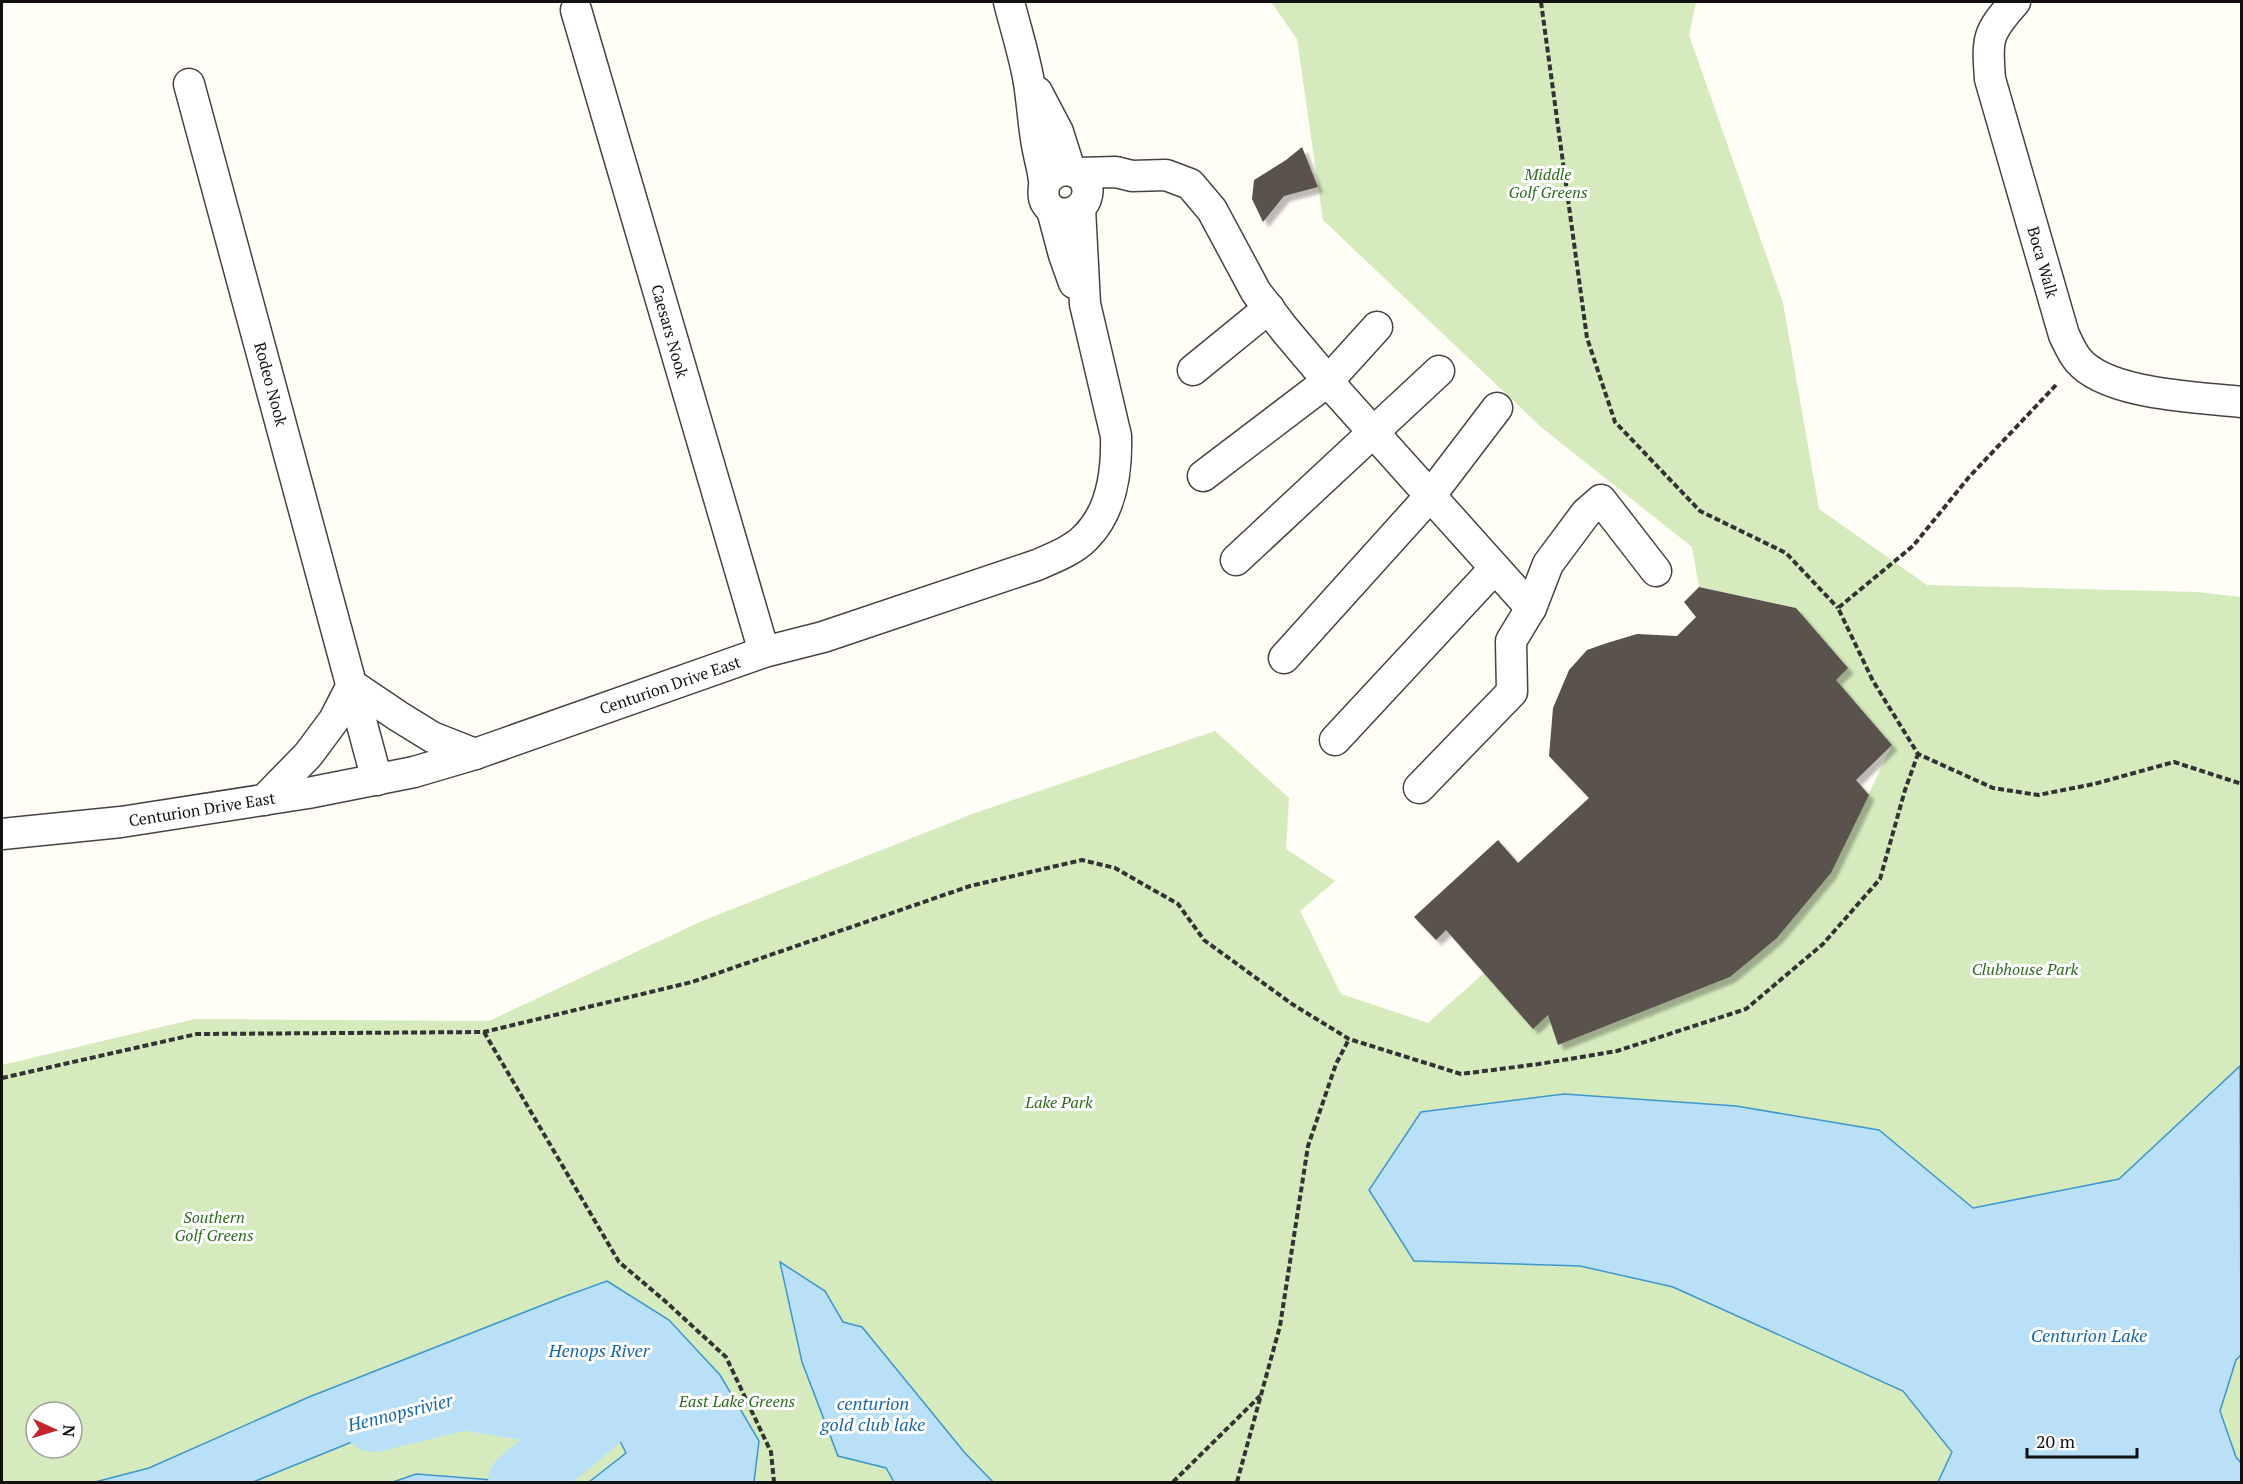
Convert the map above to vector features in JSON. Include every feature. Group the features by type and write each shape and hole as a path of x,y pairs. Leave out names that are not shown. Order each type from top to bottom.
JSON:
{"street":[{"name":"Centurion Drive East","path":"2,834 121,822 264,800 414,772 475,754 764,652 823,637 1037,566 1086,537 1102,513 1113,485 1117,457 1116,436 1086,304 1058,132 1028,77 1009,2"},
{"name":"Boca Walk","path":"2012,2 2000,17 1988,43 1990,79 2064,335 2078,360 2103,378 2141,391 2241,402"},
{"name":"Caesars Nook","path":"576,10 764,652"},
{"name":"Rodeo Nook","path":"189,84 377,780"},
{"path":"1068,191 1117,186 1132,176 1166,175 1190,184 1212,210 1256,292 1373,433 1531,608"},
{"path":"1193,370 1269,308"},
{"path":"1203,476 1328,381 1377,327"},
{"path":"1236,560 1438,371"},
{"path":"1284,658 1430,496 1497,408"},
{"path":"1419,789 1512,692 1511,641 1531,608 1548,564 1586,513 1601,500 1656,571"},
{"path":"1335,740 1495,568"},
{"path":"264,800 308,755 334,720 352,685 398,717 432,736 475,754"}],"path":[{"path":"1541,2 1587,338 1616,422 1700,512 1785,553 1838,608 1873,681 1918,754 1993,788 2038,795 2094,784 2174,762 2241,784"},
{"path":"1838,608 1913,546 1969,477 2078,360"},
{"path":"2,1078 198,1034 484,1032 692,982 970,886 1082,860 1115,868 1178,904 1204,940 1292,1004 1349,1039 1461,1074 1617,1051 1746,1009 1823,944 1880,879 1905,790 1918,754"},
{"path":"484,1032 619,1262 726,1357 771,1452 774,1482"},
{"path":"1237,1482 1280,1326 1308,1146 1336,1064 1349,1039"},
{"path":"1173,1482 1260,1395"}],"green space":[{"path":"1271,2 1696,2 1689,35 1783,303 1819,509 1927,585 2197,592 2241,597 2241,1067 2119,1179 1973,1208 1879,1130 1414,1261 1580,1266 1673,1287 1903,1391 1952,1452 1938,1482 993,1482 965,1453 862,1328 843,1322 825,1291 886,1468 894,1482 2,1482 2,1065 195,1019 489,1021 702,921 975,813 1215,731 1289,798 1286,849 1335,881 1300,911 1341,994 1428,1023 1484,973 1533,1028 1548,1015 1558,1045 1730,977 1777,938 1831,873 1892,745 1836,680 1796,608 1699,587 1692,547 1541,427 1323,220 1297,39"},
{"path":"2241,1355 2241,1463 2236,1457 2220,1411 2236,1360"}],"water":[{"name":"Centurion Lake","path":"2240,1066 2241,1355 2236,1360 2220,1411 2236,1457 2241,1463 2241,1482 1938,1482 1952,1452 1903,1391 1673,1287 1580,1266 1414,1261 1369,1190 1421,1112 1564,1094 1736,1106 1879,1130 1973,1208 2119,1179"},
{"name":"centurion gold club lake","path":"780,1262 825,1291 843,1322 862,1327 965,1453 993,1482 894,1482 886,1468 838,1456 802,1362"},
{"name":"Henops River","path":"607,1281 669,1320 720,1375 759,1441 754,1482 589,1482 626,1453 606,1413 463,1397 253,1482 95,1482 149,1468 309,1397"},
{"path":"416,1474 493,1480 501,1482 393,1482"}],"building":[{"path":"1302,147 1318,187 1284,196 1263,222 1252,199 1254,180"},
{"path":"1699,587 1796,608 1848,668 1836,680 1892,745 1856,780 1869,795 1831,873 1777,938 1730,977 1558,1045 1548,1015 1533,1029 1446,930 1436,940 1414,917 1498,840 1518,863 1589,798 1549,756 1553,708 1569,670 1587,650 1607,643 1637,634 1677,636 1696,617 1684,602"}],"waterway":[{"name":"Hennopsrivier","path":"374,1419 463,1397 597,1419 521,1482"}],"park label":[{"name":"Middle Golf Greens","path":"1548,183"},
{"name":"Clubhouse Park","path":"2025,969"},
{"name":"Lake Park","path":"1059,1102"},
{"name":"Southern Golf Greens","path":"214,1226"},
{"name":"East Lake Greens","path":"737,1401"}]}
